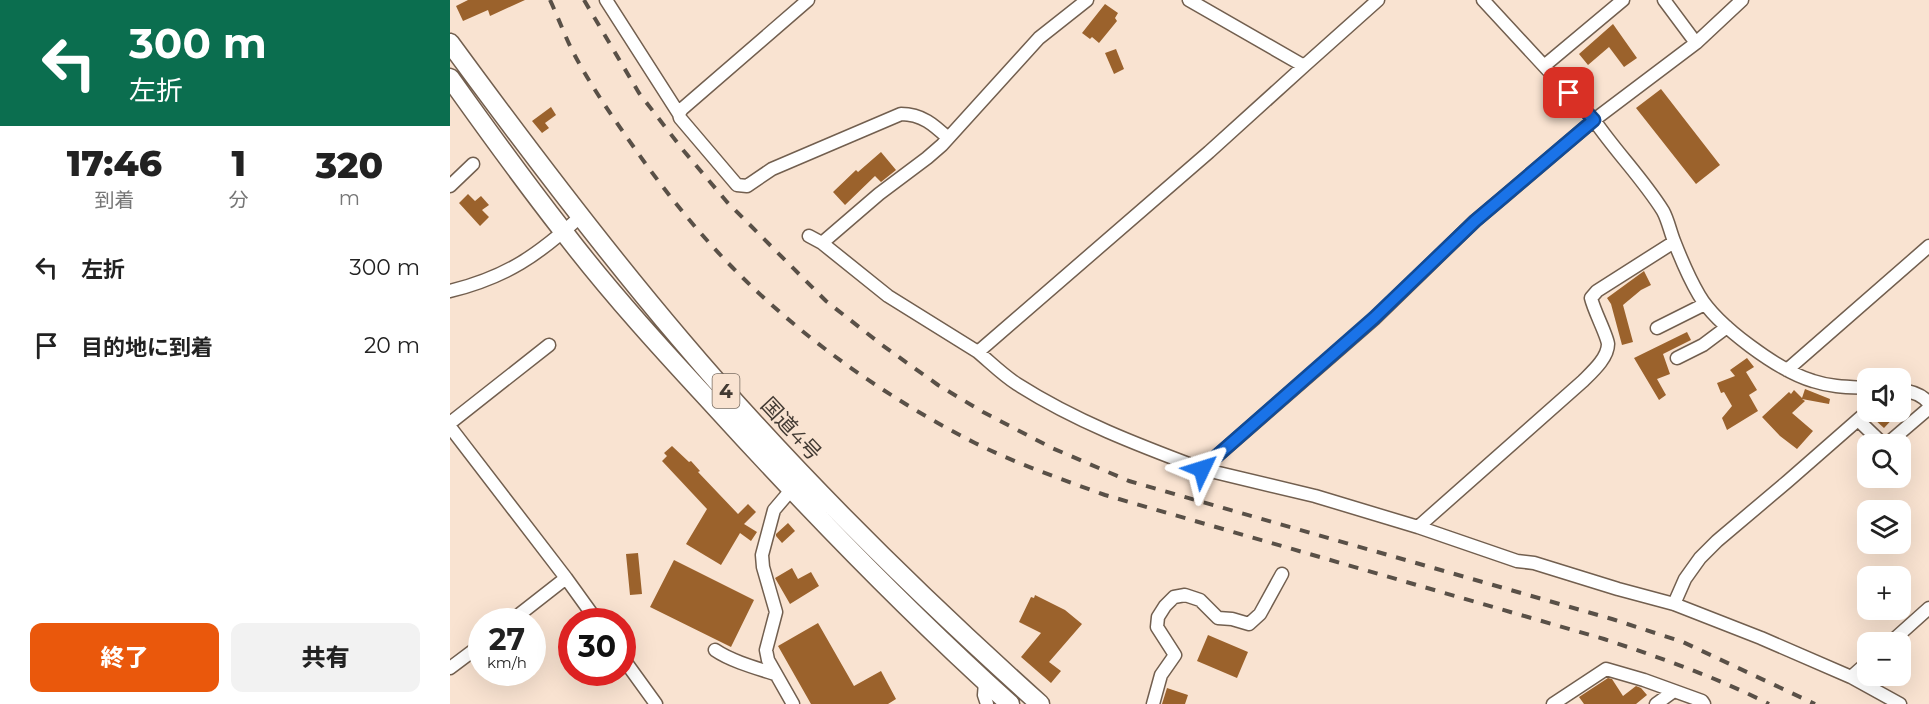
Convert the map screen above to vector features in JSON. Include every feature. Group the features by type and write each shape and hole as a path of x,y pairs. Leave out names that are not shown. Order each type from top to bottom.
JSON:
{"highway":[{"name":"国道4号","path":"450,43 523,142 681,340 804,477 896,570 1040,704"},
{"name":"国道4号","path":"450,78 563,232 666,354 791,490 905,606 1010,704"}],"street":[{"path":"606,0 680,118 737,184 747,186 772,169 901,114 924,117 948,138"},
{"path":"679,114 808,0"},
{"path":"822,243 879,194 927,159 1039,38 1087,0"},
{"path":"1189,0 1304,66"},
{"path":"978,352 1209,152 1378,0"},
{"path":"1483,0 1594,120 1664,213 1694,286 1705,304 1727,327 1741,339 1787,369 1813,381 1857,387"},
{"path":"1544,66 1623,0"},
{"path":"1664,0 1696,43"},
{"path":"1202,469 1374,318 1475,221 1594,120 1696,43 1742,0"},
{"path":"450,186 473,164"},
{"path":"450,291 474,285 528,260 581,216"},
{"path":"808,236 822,243 888,296 978,352 1016,383 1082,421 1123,439 1202,469 1315,496 1418,527 1517,561 1534,563 1674,604 1851,677 1900,704"},
{"path":"1418,527 1598,366 1608,343 1591,298 1597,291 1674,242"},
{"path":"1787,369 1929,246"},
{"path":"1657,328 1705,304"},
{"path":"1677,358 1703,345 1727,327"},
{"path":"549,345 450,425 588,608"},
{"path":"1911,392 1929,403"},
{"path":"1897,434 1929,408"},
{"path":"1674,604 1685,579 1700,558 1857,421"},
{"path":"1860,422 1874,434"},
{"path":"791,490 774,510 762,555 763,567 776,612 766,650 768,660 793,704"},
{"path":"1153,704 1161,675 1175,656 1157,627 1158,617 1164,606 1174,597 1185,594 1200,600 1218,618 1249,624 1260,614 1282,574"},
{"path":"528,608 567,578"},
{"path":"1902,632 1929,608"},
{"path":"715,650 728,659 739,660 775,674"},
{"path":"450,668 468,654"},
{"path":"1553,704 1606,669 1674,691 1702,701 1704,704"},
{"path":"1851,677 1857,672"},
{"path":"636,676 656,704"},
{"path":"985,682 984,695 987,704"},
{"path":"1656,704 1674,691"}],"building":[{"path":"468,0 525,0 490,16 488,10 463,21 456,6"},
{"path":"1105,4 1118,13 1115,18 1117,21 1099,43 1082,33"},
{"path":"1613,24 1637,58 1624,67 1609,47 1588,65 1579,54"},
{"path":"1116,49 1124,69 1114,74 1105,53"},
{"path":"1661,89 1720,165 1696,184 1636,108"},
{"path":"551,107 556,115 545,123 549,128 542,133 532,121"},
{"path":"881,152 896,170 881,182 875,176 845,205 833,192 856,170 858,172"},
{"path":"468,194 475,201 481,196 489,205 482,210 489,217 480,226 459,203"},
{"path":"1644,271 1651,285 1623,305 1633,342 1622,345 1611,304 1607,298"},
{"path":"1687,332 1691,340 1663,354 1670,374 1657,379 1666,395 1659,400 1634,358"},
{"path":"1747,358 1754,367 1746,372 1757,390 1749,395 1758,411 1727,430 1722,418 1732,406 1724,392 1721,393 1717,383 1735,376 1730,370"},
{"path":"1805,389 1830,399 1829,404 1802,399 1805,401 1792,413 1813,431 1797,449 1780,436 1762,417 1789,392 1791,394 1794,390 1802,398"},
{"path":"1877,422 1890,422 1884,428"},
{"path":"672,446 689,462 691,461 700,471 698,472 738,514 748,504 756,512 744,524 757,532 751,541 740,533 721,565 686,544 707,509 662,461 667,456 664,453"},
{"path":"788,523 795,531 782,543 776,534"},
{"path":"638,553 642,594 630,595 626,554"},
{"path":"674,560 754,600 731,647 650,607"},
{"path":"792,568 798,579 811,572 819,586 790,604 775,578"},
{"path":"1035,595 1065,610 1082,624 1049,662 1061,671 1051,683 1021,657 1041,633 1019,622 1031,597 1034,598"},
{"path":"818,623 854,686 881,671 896,699 888,704 811,704 778,646"},
{"path":"1208,635 1248,652 1237,678 1197,661"},
{"path":"1608,678 1612,679 1623,696 1636,686 1647,695 1636,704 1584,704 1579,697"},
{"path":"1167,688 1188,695 1185,704 1162,704"}],"railway":[{"path":"550,0 572,50 609,111 658,180 713,247 769,302 824,348 882,389 944,426 1007,458 1105,495 1604,639 1709,677 1769,704"},
{"path":"584,0 639,93 727,202 826,301 938,385 983,412 1052,448 1129,481 1612,619 1683,642 1815,704"}],"route":[{"path":"1202,469 1374,318 1475,221 1594,120 1569,93"}]}
